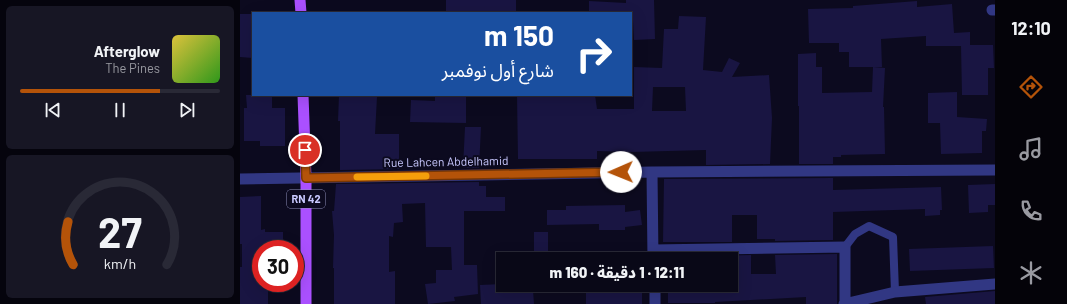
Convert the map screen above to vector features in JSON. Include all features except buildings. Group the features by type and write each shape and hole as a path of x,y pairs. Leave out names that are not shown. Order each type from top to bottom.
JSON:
{"main road":[{"path":"300,0 300,12"},
{"name":"RN 42","path":"303,96 306,178 306,304"}],"street":[{"name":"Rue Lahcen Abdelhamid","path":"240,179 652,172 995,170"},
{"path":"652,172 653,252"},
{"path":"725,252 845,247 844,304 896,292 995,284"},
{"path":"655,292 656,304"}],"lane":[{"path":"845,247 855,234 869,226 893,237 896,292"}],"slow traffic":[{"path":"357,177 426,176"}],"route":[{"path":"305,150 306,178 621,172"}]}
